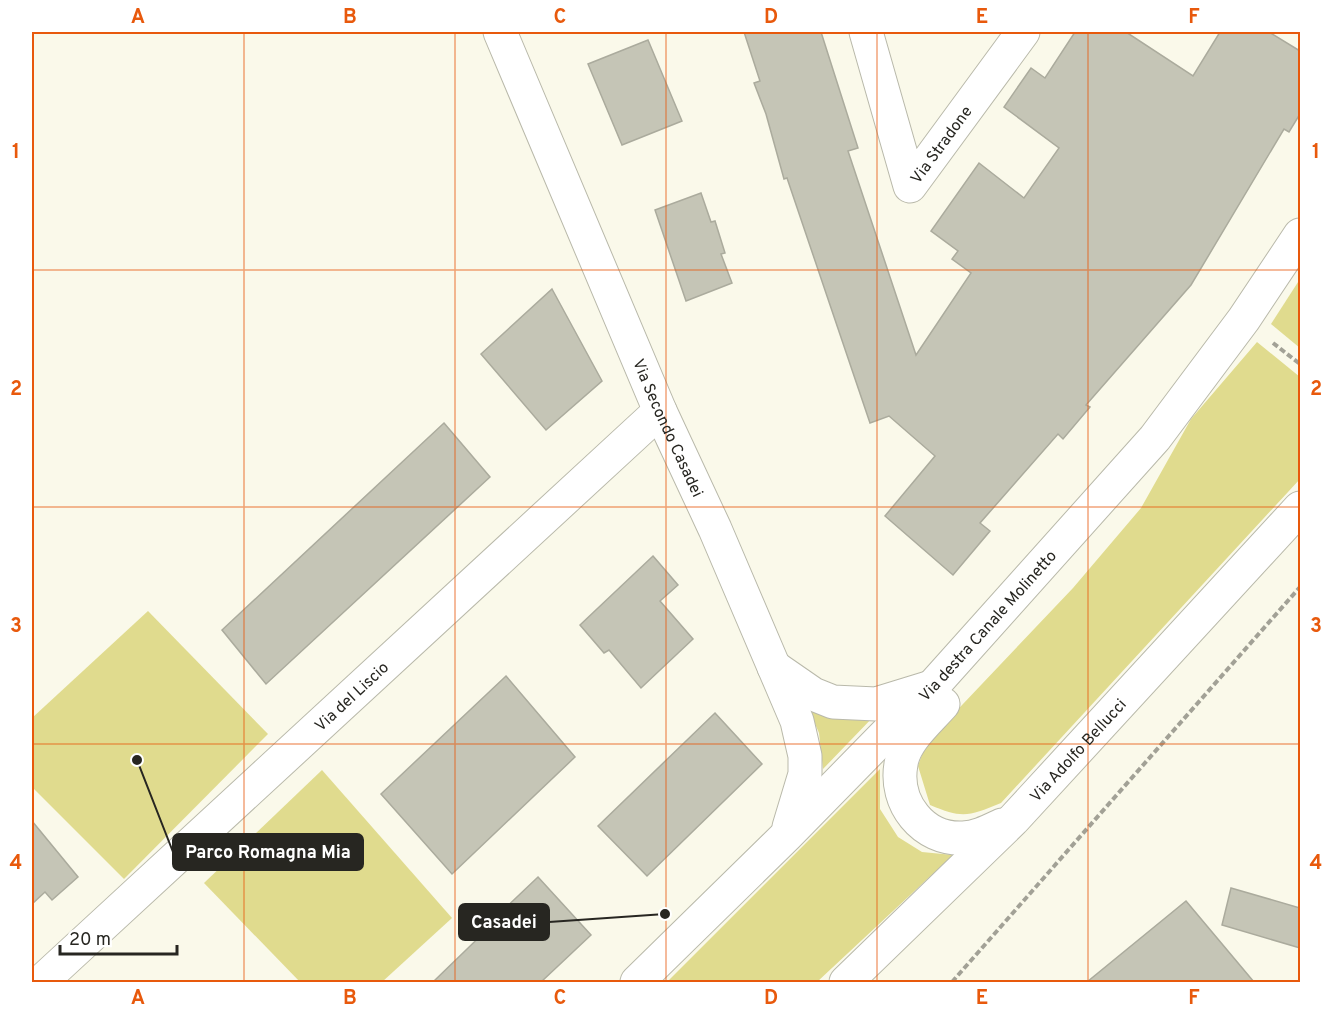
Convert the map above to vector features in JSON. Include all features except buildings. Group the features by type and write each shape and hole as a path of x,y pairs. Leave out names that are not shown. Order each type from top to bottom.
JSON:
{"street":[{"name":"Via Secondo Casadei","path":"500,32 660,411 716,529 797,722 805,756 805,774 786,834"},
{"name":"Via Stradone","path":"867,32 910,186 1023,32"},
{"name":"Via destra Canale Molinetto","path":"637,982 932,687 1155,438 1244,319 1300,236"},
{"name":"Via del Liscio","path":"41,982 660,411"},
{"path":"1013,820 980,835 962,838 940,836 925,828 914,817 905,802 900,784 901,764 908,744 1110,507 1155,438"},
{"name":"Via Adolfo Bellucci","path":"846,982 1013,820 1300,508"},
{"path":"774,667 813,694 833,702 876,704 932,687"}],"path":[{"path":"952,982 1300,587"}],"shaded area":[{"path":"1300,279 1300,348 1271,324"},
{"path":"1257,342 1300,377 1300,479 1001,803 966,814 930,805 918,766 926,743 1073,588 1141,508 1191,419"},
{"path":"148,611 268,734 124,879 32,787 32,718"},
{"path":"806,703 875,715 823,769 819,733"},
{"path":"880,769 880,809 898,837 922,852 953,855 817,982 667,982"},
{"path":"322,770 452,918 382,982 300,982 204,883"}],"place":[{"name":"Parco Romagna Mia","path":"137,760"},
{"name":"Casadei","path":"665,914"}]}
